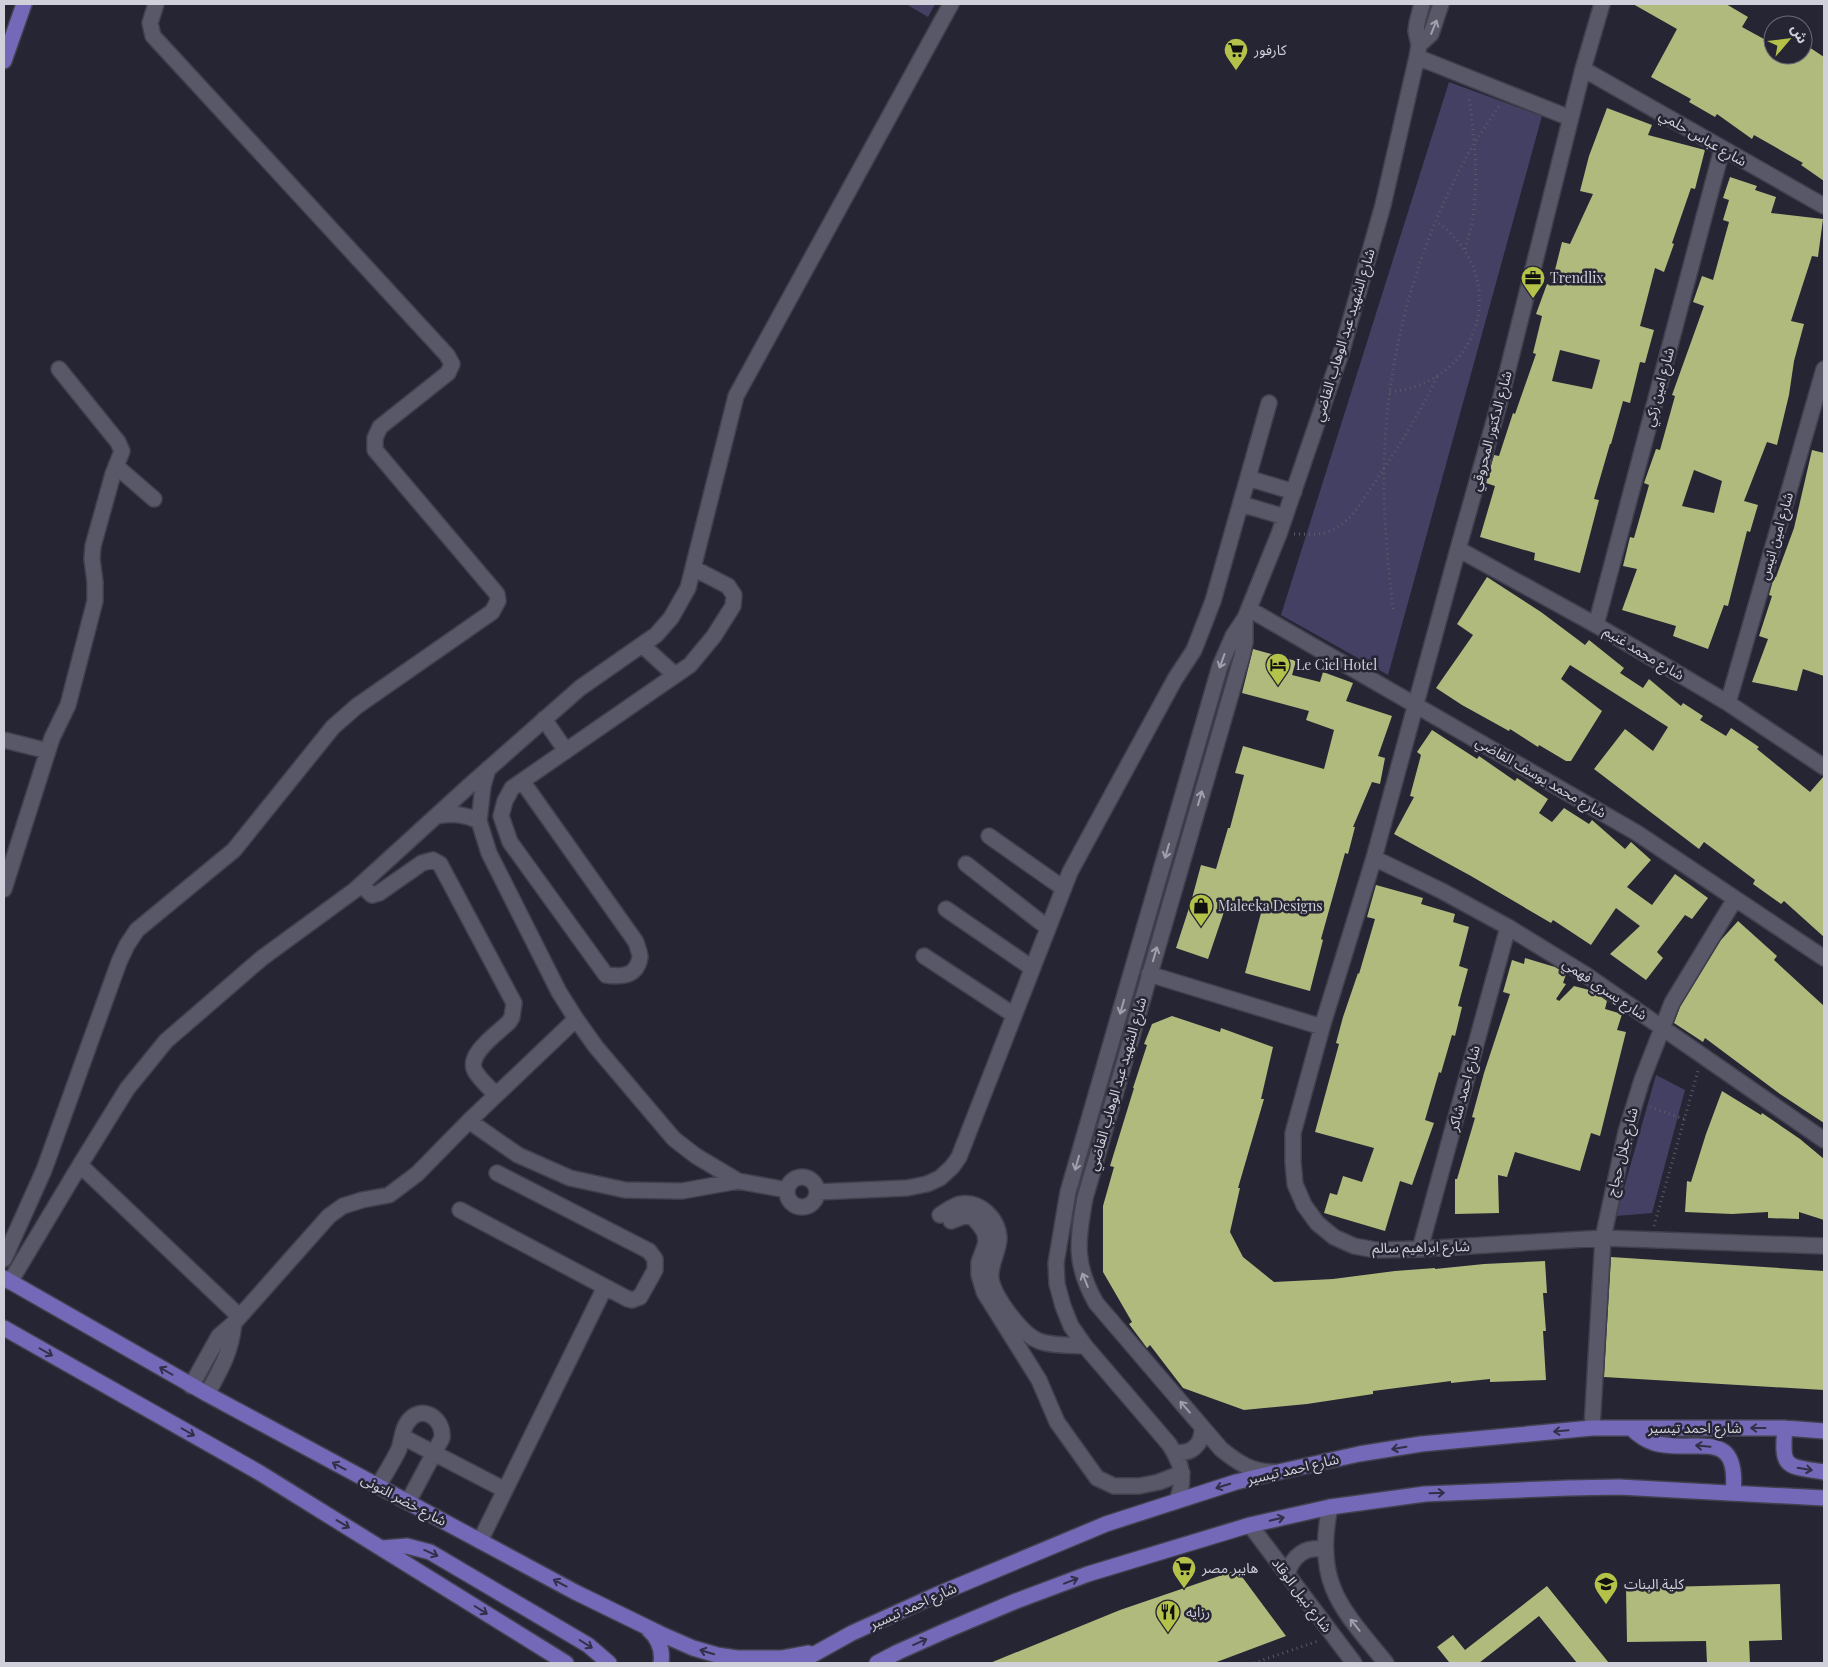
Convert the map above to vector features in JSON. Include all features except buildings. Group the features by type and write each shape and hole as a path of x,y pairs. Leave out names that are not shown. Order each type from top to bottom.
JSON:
{"main road":[{"path":"4,61 24,4"},
{"name":"شارع خضر التونى","path":"7,1280 191,1386 575,1592 693,1648 717,1655 737,1658 781,1658 824,1649"},
{"path":"4,1328 260,1473 566,1663"},
{"name":"شارع احمد تيسير","path":"798,1663 852,1633 1020,1558 1106,1524 1177,1500 1236,1482 1278,1472 1359,1454 1421,1444 1592,1428 1784,1428 1824,1431"},
{"path":"1631,1428 1653,1442 1666,1445 1705,1445 1719,1449 1729,1458 1734,1469 1733,1493"},
{"path":"1784,1428 1782,1450 1788,1463 1796,1468 1824,1472"},
{"path":"877,1663 901,1657 1016,1601 1088,1574 1250,1525 1330,1507 1424,1494 1618,1487 1824,1498"},
{"path":"383,1548 407,1546 430,1552 588,1645 609,1663"},
{"path":"643,1625 657,1640 661,1649 661,1663"}],"street":[{"path":"4,1259 44,1170 116,969 127,945 137,930 234,850 333,727 357,706 492,612 498,601 497,594 375,450 375,438 380,427 448,373 452,364 447,355 153,36 150,23 156,4"},
{"path":"7,1280 127,1089 166,1041 262,958 361,885 544,719 580,688 656,635 671,618 688,588 736,396 951,4"},
{"name":"شارع الشهيد عبد الوهاب القاضي","path":"1177,1500 1182,1488 1182,1473 1178,1458 1164,1438 1085,1346 1071,1326 1057,1284 1056,1263 1068,1192 1220,666 1232,636 1247,614 1279,534 1339,359 1383,206 1418,51 1416,31 1422,4"},
{"name":"شارع الشهيد عبد الوهاب القاضي","path":"1418,51 1431,34 1442,4"},
{"name":"شارع الدكتور المحروقي","path":"1374,858 1501,396 1570,118 1602,4"},
{"path":"1418,51 1466,77 1570,118"},
{"name":"شارع عباس حلمي","path":"1583,69 1824,206"},
{"name":"شارع امين زكي","path":"1596,625 1722,149"},
{"path":"4,889 52,738 68,705 95,601 96,582 92,559 93,546 116,466 121,455 121,446 59,369"},
{"name":"شارع امين انيس","path":"1728,703 1824,369"},
{"path":"817,1192 907,1188 927,1184 940,1178 952,1167 959,1157 1070,872 1170,688 1194,650 1213,600 1269,403"},
{"path":"116,466 154,499"},
{"path":"1248,478 1294,492"},
{"path":"1240,504 1285,517"},
{"name":"شارع محمد غنيم","path":"1458,549 1596,625 1728,703 1824,768"},
{"path":"522,782 636,942 640,956 634,970 621,977 606,975 510,842 501,816 505,801 512,788 690,664 714,636 733,606 734,595 728,586 693,568"},
{"name":"شارع الشهيد عبد الوهاب القاضي","path":"1247,614 1242,656 1085,1198 1079,1233 1079,1258 1083,1276 1096,1303 1221,1449 1246,1467 1262,1472 1278,1472"},
{"name":"شارع محمد يوسف القاضي","path":"1247,614 1416,704 1637,832 1824,958"},
{"path":"642,645 675,675"},
{"path":"544,719 566,751"},
{"path":"4,740 48,751"},
{"path":"488,770 482,795 479,821 489,853 559,992 576,1019 601,1053 674,1139 696,1156 738,1181 787,1190"},
{"path":"436,816 451,813 466,815 479,821"},
{"path":"989,836 1063,888"},
{"name":"شارع يسري فهمي","path":"1374,858 1442,891 1508,927 1586,975 1824,1140"},
{"name":"شارع ابراهيم سالم","path":"1374,858 1322,1027 1293,1133 1293,1162 1296,1184 1304,1205 1317,1223 1334,1237 1354,1246 1376,1250 1603,1238 1824,1246"},
{"path":"361,885 372,895 379,893 422,862 433,860 440,864 514,1003 512,1018 476,1053 474,1061 474,1070 496,1095"},
{"path":"966,864 1048,928"},
{"name":"شارع جلال حجاج","path":"1592,1428 1603,1238 1613,1186 1635,1102 1672,1002 1736,898"},
{"path":"946,908 1032,968"},
{"name":"شارع احمد شاكر","path":"1420,1249 1508,927"},
{"path":"924,956 1014,1015"},
{"path":"1149,974 1322,1027"},
{"path":"191,1386 219,1336 237,1319 328,1216 343,1206 389,1195 417,1174 469,1121 576,1019"},
{"path":"469,1121 518,1155 570,1178 625,1190 663,1191 682,1191 738,1181"},
{"path":"80,1165 237,1319"},
{"path":"460,1210 628,1299 632,1300 640,1296 655,1270 655,1259 652,1254 497,1173"},
{"path":"803,1177 813,1182 817,1192 813,1203 804,1208 793,1205 789,1201 787,1190 792,1180 803,1177"},
{"path":"1085,1346 1040,1342 1029,1336 1012,1317 995,1291 991,1278 999,1239 996,1224 987,1212 972,1204 960,1204 945,1218 972,1217 985,1233 986,1243 979,1262 979,1274 984,1292 1039,1380 1057,1422 1097,1478 1114,1486 1139,1486 1159,1482 1182,1473"},
{"path":"480,1541 605,1287"},
{"path":"207,1394 226,1358 237,1319"},
{"path":"378,1486 396,1455 408,1422 420,1414 428,1414 440,1424 443,1431 442,1438 408,1502"},
{"path":"1174,1452 1193,1450 1201,1440 1202,1427"},
{"path":"403,1438 504,1490"},
{"name":"شارع نبيل الوقاد","path":"1330,1507 1325,1528 1325,1550 1335,1595 1344,1611 1386,1663"},
{"name":"شارع نبيل الوقاد","path":"1250,1525 1354,1663"},
{"path":"1287,1575 1292,1561 1304,1551 1311,1549 1325,1550"}],"path":[{"path":"1465,249 1474,218 1475,201 1474,144 1466,77"},
{"path":"1393,609 1388,570 1384,468 1394,362 1407,304 1418,267 1446,197 1474,144 1508,93"},
{"path":"1390,392 1415,387 1437,377 1458,359 1472,337 1476,324 1479,299 1473,267 1465,249 1452,234 1436,221"},
{"path":"1279,534 1322,534 1339,526 1356,509 1384,468 1413,423 1437,377"},
{"path":"1650,1240 1702,1056"},
{"path":"1635,1102 1684,1119"},
{"path":"1254,1663 1332,1636"}],"shaded area":[{"path":"906,4 935,4 928,17"},
{"path":"1449,82 1542,116 1388,675 1281,615"},
{"path":"1656,1075 1685,1090 1652,1213 1616,1216"}],"place":[{"name":"كارفور","path":"1236,71"},
{"name":"Trendlix","path":"1533,299"},
{"name":"Le Ciel Hotel","path":"1278,686"},
{"name":"Maleeka Designs","path":"1201,927"},
{"name":"هايبر مصر","path":"1184,1589"},
{"name":"كلية البنات","path":"1606,1605"},
{"name":"رزايه","path":"1168,1633"}]}
